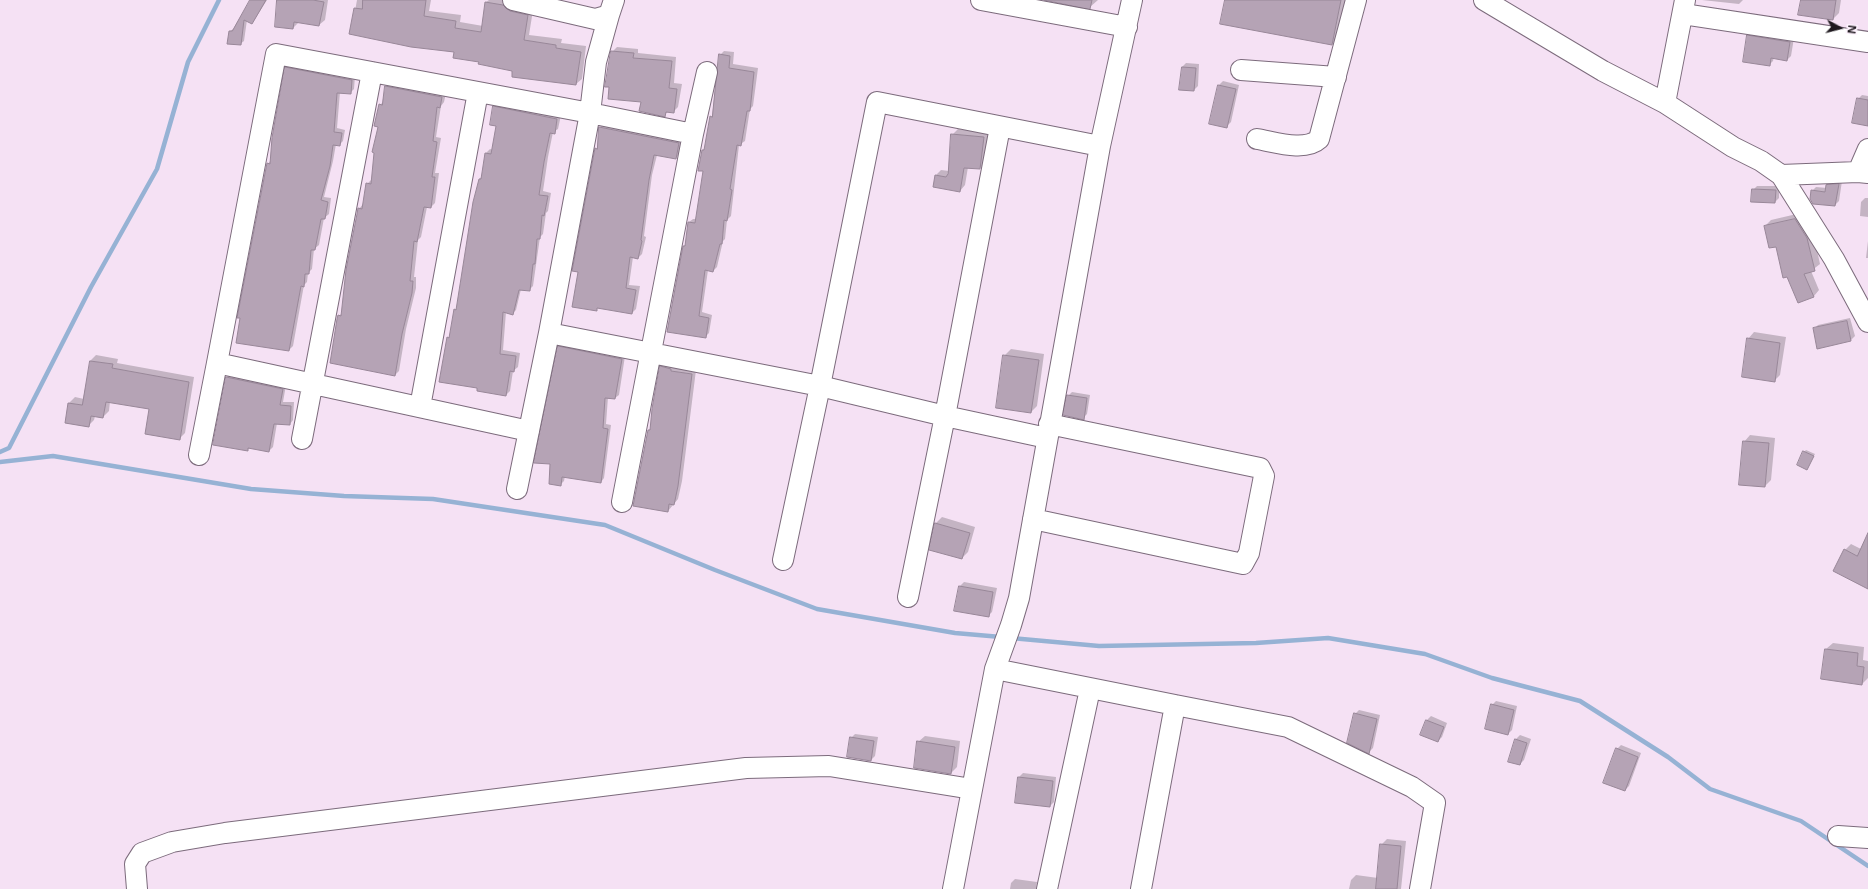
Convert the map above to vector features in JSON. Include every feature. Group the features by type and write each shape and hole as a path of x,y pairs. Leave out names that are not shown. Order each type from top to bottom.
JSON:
{"street":[{"path":"513,0 595,19 611,7"},
{"path":"981,0 1126,27"},
{"path":"953,889 995,669 1019,598 1100,146 1132,0"},
{"path":"1257,139 1305,146 1314,144 1319,139 1356,0"},
{"path":"1484,0 1603,71 1665,103 1732,147 1761,161 1782,175 1834,259 1868,322"},
{"path":"517,489 549,333 590,113 596,62 611,7"},
{"path":"1665,103 1684,7 1868,42"},
{"path":"200,455 276,54 590,113 693,134"},
{"path":"1241,70 1336,77"},
{"path":"302,439 372,72"},
{"path":"622,502 693,134 707,72"},
{"path":"420,407 478,92"},
{"path":"783,560 820,386 877,102 1100,146"},
{"path":"908,597 945,416 1000,127"},
{"path":"1782,175 1863,172 1868,148"},
{"path":"549,333 650,354 820,386 945,416 1048,431 1260,468 1264,476 1250,553 1243,564 1033,519"},
{"path":"217,363 529,431"},
{"path":"995,669 1288,728 1412,788 1435,803 1420,889"},
{"path":"1047,889 1090,689"},
{"path":"1141,889 1174,705"},
{"path":"137,889 135,864 142,853 172,842 225,833 746,768 829,766 972,789"},
{"path":"1838,836 1868,838"}],"building":[{"path":"250,0 266,0 252,24 244,20 241,45 227,44 229,31 232,31"},
{"path":"277,0 313,0 324,2 319,26 294,22 293,29 275,27"},
{"path":"363,0 426,0 424,16 456,21 455,28 481,32 485,2 503,5 510,11 528,15 524,40 556,45 556,48 581,52 576,85 512,77 512,71 478,64 479,62 453,58 454,52 411,47 349,34 354,8 362,9"},
{"path":"1044,0 1092,0 1090,9"},
{"path":"1225,0 1341,0 1332,45 1220,24"},
{"path":"1801,0 1836,0 1833,20 1798,15"},
{"path":"1747,35 1790,42 1787,61 1771,58 1770,66 1743,62"},
{"path":"611,51 634,53 633,58 672,61 669,88 677,89 674,113 666,112 665,117 639,111 641,102 608,99 609,87 605,87"},
{"path":"719,54 730,56 729,68 754,72 750,111 747,111 741,146 737,145 730,189 732,190 727,221 724,220 722,244 720,244 713,272 705,270 699,316 709,318 706,338 667,332 683,246 685,246 688,222 695,223 703,171 698,171 702,150 704,150 710,116 712,117"},
{"path":"285,67 352,80 351,94 337,93 334,132 342,133 340,146 333,145 330,166 321,200 328,202 325,219 321,219 315,250 311,250 309,274 305,274 304,287 301,286 289,351 236,343 240,318 237,318 267,163 270,164 272,138"},
{"path":"1182,67 1196,68 1194,91 1179,90"},
{"path":"1218,85 1236,89 1227,128 1209,124"},
{"path":"385,86 442,97 440,108 437,107 433,141 437,142 432,177 435,177 431,208 424,207 417,242 414,241 410,281 413,281 412,293 402,334 395,376 330,363 337,319 338,315 341,316 346,270 358,208 362,209 366,183 371,184 374,153 372,152 378,127 374,126 379,104 382,105"},
{"path":"1857,98 1868,100 1868,126 1852,123"},
{"path":"493,106 557,119 555,134 550,133 544,162 539,195 548,196 544,216 542,215 540,239 537,239 535,264 533,264 530,291 519,290 513,315 503,312 500,354 516,356 514,372 510,371 506,396 477,391 477,388 439,382 447,337 449,338 454,309 456,310 473,202 479,179 481,179 485,153 491,154 496,126 490,125"},
{"path":"599,127 679,143 676,159 654,155 649,180 642,241 638,259 630,257 626,288 636,290 632,314 597,308 597,311 572,307 578,272 572,271 595,148 597,149"},
{"path":"951,134 984,137 980,169 964,168 960,192 933,187 935,175 946,177 948,174"},
{"path":"1839,184 1835,206 1813,204 1810,199 1811,190 1825,192 1826,185"},
{"path":"1752,189 1776,190 1775,203 1751,202"},
{"path":"1795,219 1807,238 1815,271 1804,274 1814,297 1798,303 1787,277 1783,278 1776,247 1769,248 1764,226"},
{"path":"1847,321 1851,341 1817,349 1813,328"},
{"path":"1747,338 1780,343 1775,382 1742,377"},
{"path":"558,346 622,359 615,399 605,398 603,428 608,429 601,483 562,477 561,486 549,484 550,464 534,463"},
{"path":"1003,355 1039,360 1031,413 996,408"},
{"path":"90,361 113,364 112,368 189,382 180,440 145,434 149,409 106,402 103,418 91,416 89,427 65,423 68,403 82,405"},
{"path":"660,366 671,369 671,371 692,374 678,486 674,505 669,504 668,512 633,506 648,430 650,430 652,409"},
{"path":"226,377 283,389 280,405 291,406 290,425 274,424 269,452 248,448 248,451 213,445"},
{"path":"1067,395 1087,398 1084,420 1063,415"},
{"path":"1743,441 1769,443 1765,487 1739,485"},
{"path":"1803,451 1814,456 1807,470 1797,465"},
{"path":"935,523 970,533 962,559 929,550"},
{"path":"1868,533 1868,589 1833,571 1844,549 1857,556"},
{"path":"959,586 993,592 989,617 954,611"},
{"path":"1825,649 1858,653 1857,666 1864,667 1862,685 1821,679"},
{"path":"1491,704 1514,710 1508,735 1485,729"},
{"path":"1354,713 1377,719 1369,754 1347,743"},
{"path":"1426,720 1444,727 1438,742 1420,735"},
{"path":"850,737 874,741 871,761 847,757"},
{"path":"1515,739 1527,743 1520,765 1508,762"},
{"path":"917,741 955,747 951,774 914,768"},
{"path":"1616,748 1638,757 1625,791 1603,783"},
{"path":"1018,777 1053,781 1050,807 1015,803"},
{"path":"1380,844 1401,846 1397,889 1376,889"}],"waterway":[{"path":"0,452 9,448 91,287 157,169 188,62 219,0"},
{"path":"0,462 53,456 251,489 344,496 433,499 605,525 715,570 817,609 955,633 1001,637"},
{"path":"1011,638 1099,646 1256,643 1328,638 1425,654 1492,678 1580,701 1668,757 1710,789 1801,821 1868,866"}]}
